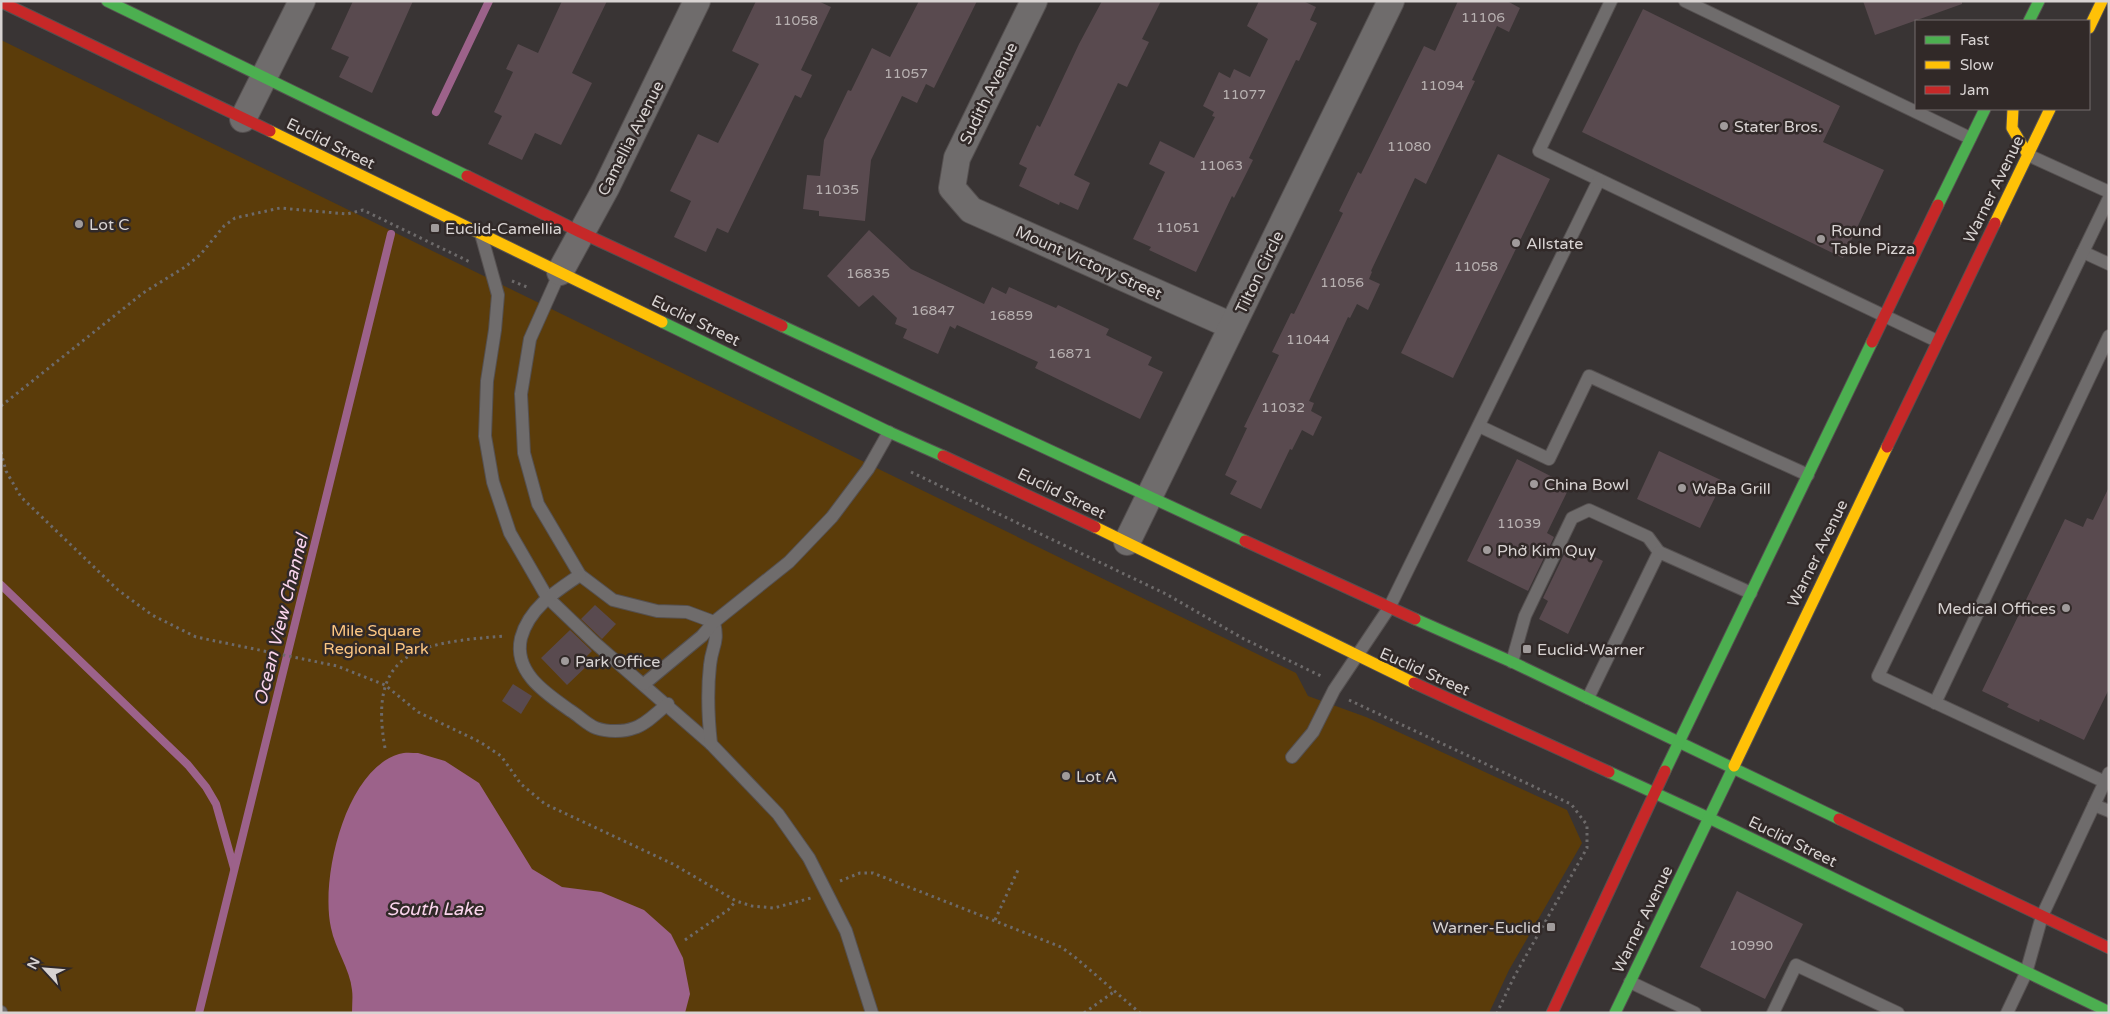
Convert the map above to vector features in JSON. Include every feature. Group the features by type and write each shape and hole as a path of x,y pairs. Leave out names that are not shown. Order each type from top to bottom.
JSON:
{"main road":[{"name":"Euclid Street","path":"106,1 265,76 580,232 1389,608 1512,662 2109,948"},
{"path":"2030,20 2039,1"},
{"path":"2043,1 2045,15"},
{"path":"2090,26 2102,1"},
{"name":"Euclid Street","path":"1,2 104,50 889,432 989,476 1127,542 1357,657 1709,818 2109,1012"},
{"path":"1552,1013 1655,793 1984,110"},
{"path":"2014,110 2011,123 2013,132 2028,155"},
{"name":"Warner Avenue","path":"1615,1013 1936,341 2050,110"}],"street":[{"path":"243,119 302,1"},
{"name":"Camellia Avenue","path":"560,272 580,232 606,188 698,1"},
{"name":"Sudith Avenue","path":"952,188 957,158 1034,1"},
{"name":"Tilton Circle","path":"1127,542 1391,1"},
{"name":"Mount Victory Street","path":"952,188 971,210 1232,326"}],"lane":[{"path":"1611,1 1540,152 1936,341"},
{"path":"1685,1 1970,138"},
{"path":"2028,155 2109,192"},
{"path":"1292,757 1313,732 1334,690 1389,608 1599,180"},
{"path":"2007,1013 2026,973 2042,916 2107,778 1878,676 2109,198"},
{"path":"481,234 498,295 487,381 485,436 493,482 510,533 547,597 595,643 668,704 711,744 778,814 809,858 853,948 872,1013"},
{"path":"2083,252 2109,264"},
{"path":"560,272 530,339 521,394 524,453 538,504 580,575 614,600 657,611 687,612 714,622"},
{"path":"1936,703 2109,336"},
{"path":"1479,426 1548,459 1589,376 1808,475"},
{"path":"644,684 702,636 714,622 789,562 832,517 876,456 889,432"},
{"path":"1512,662 1525,616 1572,518 1590,510 1648,537 1659,552 1751,593"},
{"path":"1588,698 1659,552"},
{"path":"580,575 547,597 535,611 521,638 521,655 526,671 540,690 596,728 615,731 635,728 668,704"},
{"path":"711,744 707,699 710,662 717,638 714,622"},
{"path":"2094,805 2109,811"},
{"path":"1773,1013 1796,966 1898,1013"},
{"path":"1630,982 1693,1012"}],"path":[{"path":"1,406 143,292 185,267 200,255 224,226 235,218 246,214 280,208 347,214 363,210 490,271 548,296"},
{"path":"1,452 6,471 21,497 118,590 145,610 196,636 218,643 303,657 337,666 385,685 418,712 480,742 501,756 521,784 545,804 673,864 736,902 774,908 808,900 860,873 873,873 1060,947 1076,958 1140,1013"},
{"path":"876,456 1166,594 1244,638 1323,677 1334,690 1355,704 1571,804 1587,825 1587,848 1514,977 1498,1013"},
{"path":"385,748 380,723 385,685 394,669 428,646 466,639 511,635 521,638"},
{"path":"995,920 1018,870"},
{"path":"685,940 728,910 736,902"},
{"path":"1084,1013 1115,991"}],"green space":[{"name":"Mile Square Regional Park","path":"1,40 1296,673 1308,696 1366,717 1567,810 1582,843 1509,970 1489,1013 1,1013"}],"water":[{"name":"South Lake","path":"418,753 445,761 479,783 532,869 562,887 601,892 644,910 671,934 683,958 690,994 685,1013 352,1013 351,982 331,928 329,882 333,856 351,803 364,781 380,764 399,754"}],"building":[{"path":"353,1 413,1 372,93 339,77 349,57 331,49"},
{"path":"562,1 607,1 572,73 592,83 561,145 535,133 522,160 488,144 502,116 494,112 513,72 506,69 518,44 538,53"},
{"path":"756,1 818,1 831,7 801,70 812,75 801,98 795,95 728,233 717,228 706,252 674,237 691,201 670,191 698,134 718,143 759,64 732,51"},
{"path":"919,1 977,1 934,88 926,84 917,103 902,96 871,160 865,221 819,216 819,211 803,209 807,175 820,176 824,140 848,90 851,91 872,48 890,57"},
{"path":"1102,1 1161,1 1142,39 1149,42 1127,87 1118,83 1074,175 1090,183 1078,210 1060,202 1059,205 1019,186 1027,168 1019,164 1037,125 1040,127 1079,44"},
{"path":"1259,1 1303,1 1316,7 1310,20 1317,23 1299,61 1296,60 1249,158 1253,160 1234,198 1232,196 1196,272 1149,250 1151,247 1133,239 1165,172 1149,164 1160,141 1194,158 1215,117 1212,116 1214,112 1203,106 1219,72 1230,78 1234,69 1250,77 1268,39 1247,26"},
{"path":"1458,1 1507,1 1520,8 1509,32 1497,26 1472,80 1475,81 1426,184 1415,178 1371,271 1369,279 1380,284 1368,310 1357,304 1350,318 1348,317 1309,401 1314,403 1311,411 1322,417 1313,436 1302,430 1292,450 1290,449 1261,509 1230,494 1237,481 1225,475 1247,428 1244,427 1279,355 1272,352 1291,313 1294,314 1343,213 1339,211 1358,172 1361,174 1424,46 1435,51"},
{"path":"1863,1 1962,1 1962,4 1875,35"},
{"path":"1643,9 1840,106 1823,142 1884,170 1843,258 1582,132"},
{"path":"1498,154 1550,179 1453,378 1401,353"},
{"path":"869,230 911,269 984,304 992,287 1006,294 1009,287 1056,308 1058,305 1109,329 1106,335 1152,357 1148,365 1163,372 1140,419 1035,368 1038,362 957,325 955,329 950,326 938,354 903,338 907,329 895,324 897,318 873,295 859,307 827,276"},
{"path":"1659,451 1723,481 1700,528 1637,499"},
{"path":"1517,459 1570,486 1547,533 1554,537 1528,591 1467,561"},
{"name":"Medical Offices","path":"2109,487 2109,689 2084,740 2040,719 2039,722 2007,707 2009,704 1982,691 2065,519 2083,527 2087,518 2093,520"},
{"path":"1569,544 1603,561 1568,634 1539,619 1548,601 1543,598"},
{"path":"595,605 616,624 602,639 581,619"},
{"name":"Park Office","path":"570,630 592,651 584,659 589,664 567,685 541,658"},
{"path":"513,684 532,696 521,714 502,701"},
{"path":"1737,891 1803,924 1765,999 1700,967"}],"waterway":[{"name":"Ocean View Channel","path":"436,112 489,1"},
{"name":"Ocean View Channel","path":"199,1013 391,234"},
{"path":"1,585 188,765 206,787 216,804 234,868"}],"traffic: fast":[{"path":"107,1 467,176"},
{"path":"2030,20 2039,1"},
{"path":"1938,205 1985,110"},
{"path":"662,322 889,432 943,456"},
{"path":"782,326 1245,541"},
{"path":"1665,771 1872,342"},
{"path":"1415,619 1512,662 1839,819"},
{"path":"1615,1013 1734,766"},
{"path":"1609,772 1709,818 2109,1012"}],"traffic: slow":[{"path":"2090,26 2102,1"},
{"path":"2013,110 2012,128 2028,155"},
{"path":"1995,223 2050,110"},
{"path":"270,131 662,322"},
{"path":"1734,766 1887,447"},
{"path":"1095,527 1414,683"}],"traffic: jam":[{"path":"1,2 270,131"},
{"path":"467,176 580,232 782,326"},
{"path":"1872,342 1938,205"},
{"path":"1887,447 1995,223"},
{"path":"943,456 1095,527"},
{"path":"1245,541 1415,619"},
{"path":"1414,683 1609,772"},
{"path":"1552,1013 1665,771"},
{"path":"1839,819 2109,948"}],"place":[{"name":"Stater Bros.","path":"1724,126"},
{"name":"Lot C","path":"79,224"},
{"name":"Euclid-Camellia","path":"435,228"},
{"name":"Round Table Pizza","path":"1821,239"},
{"name":"Allstate","path":"1516,243"},
{"name":"China Bowl","path":"1534,484"},
{"name":"WaBa Grill","path":"1682,488"},
{"name":"Phở Kim Quy","path":"1487,550"},
{"name":"Medical Offices","path":"2066,608"},
{"name":"Euclid-Warner","path":"1527,649"},
{"name":"Park Office","path":"565,661"},
{"name":"Lot A","path":"1066,776"},
{"name":"Warner-Euclid","path":"1551,927"}]}
